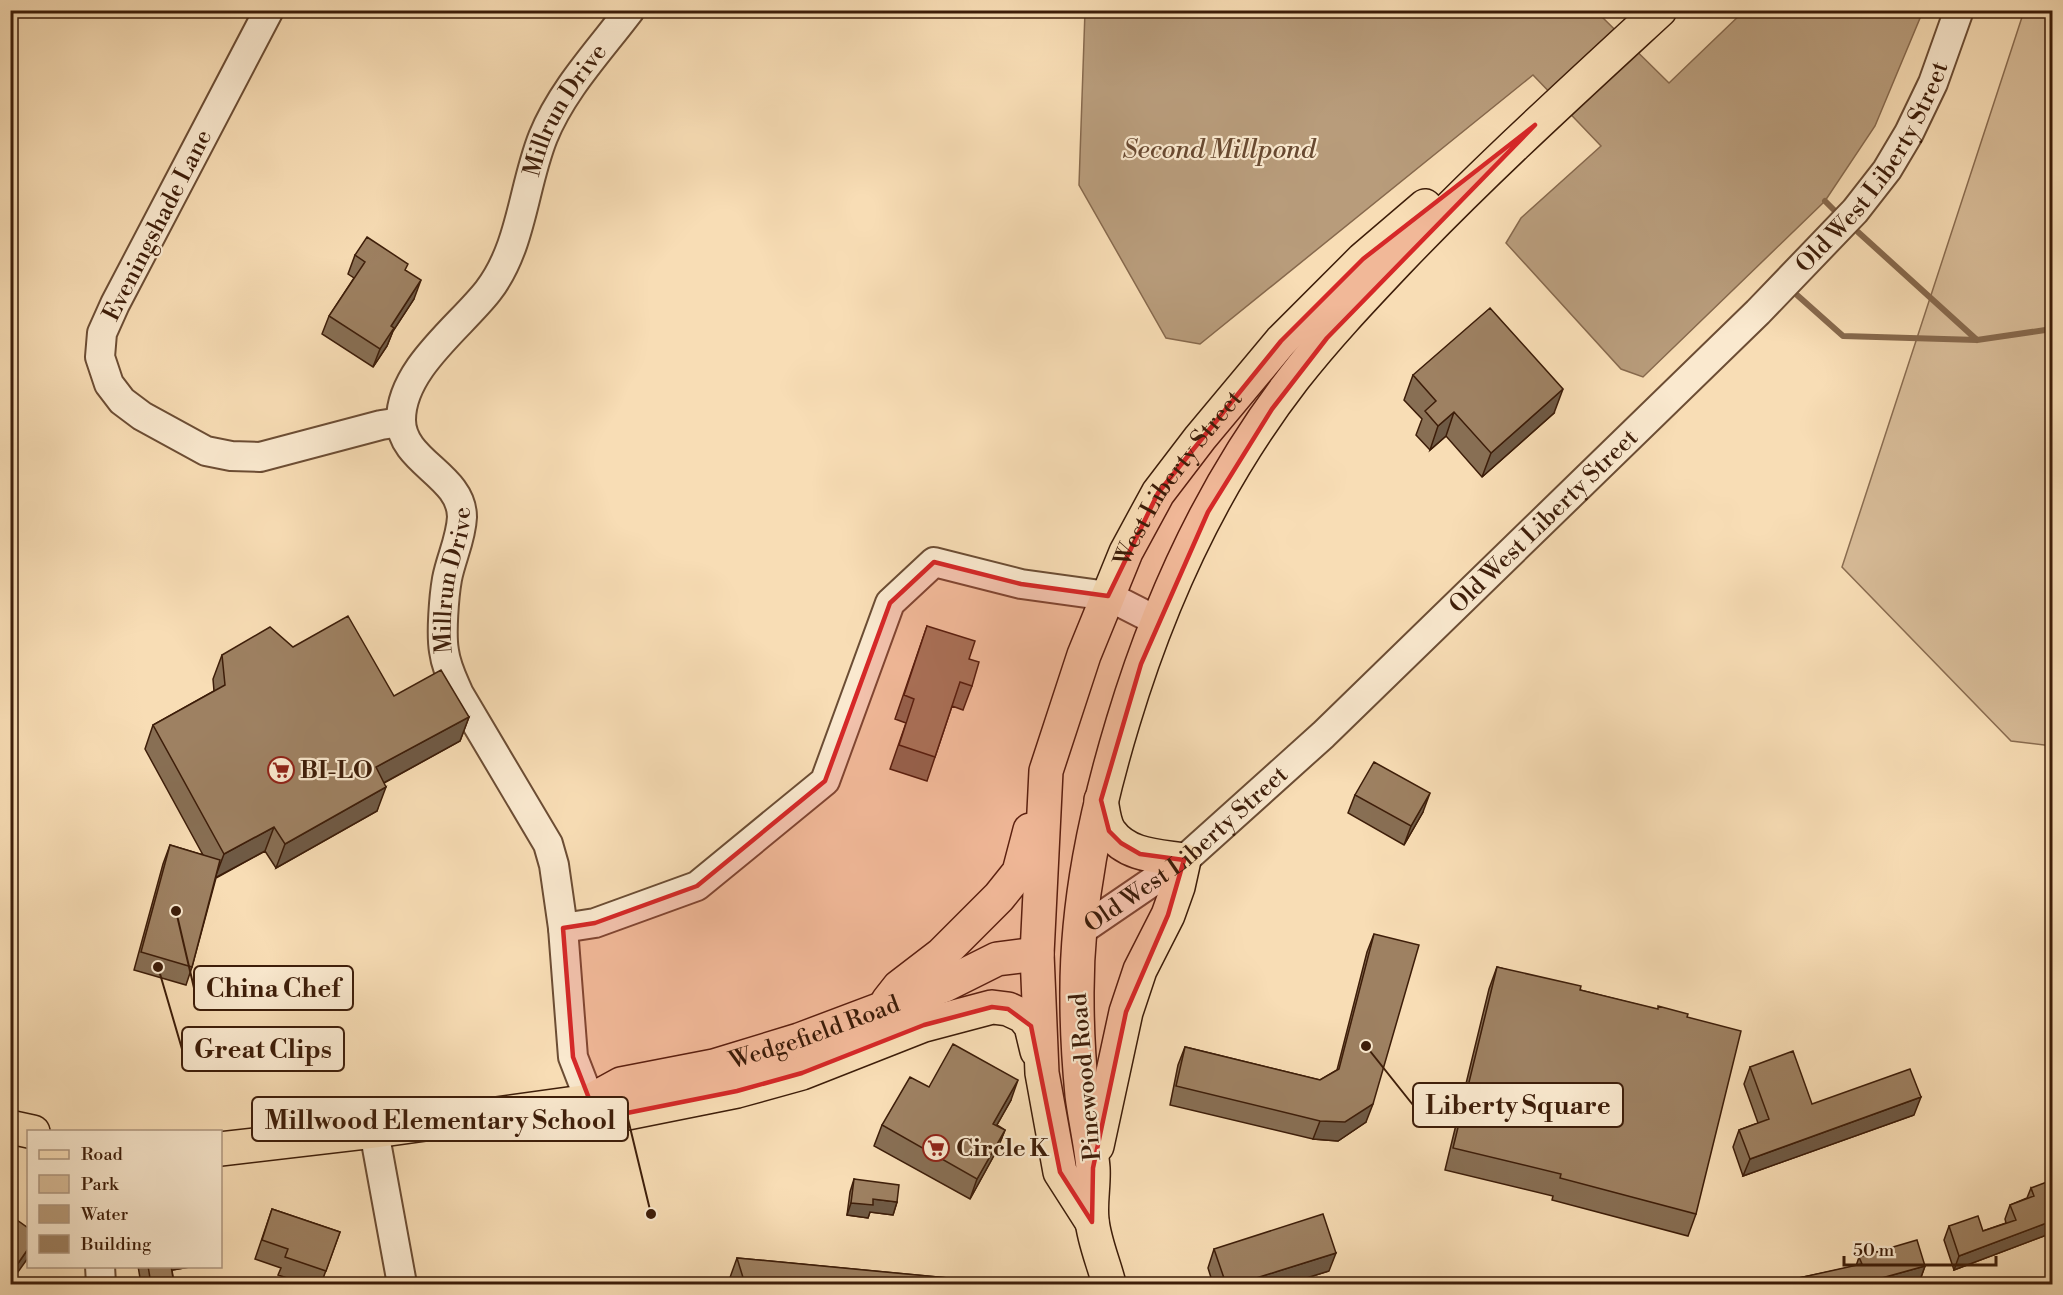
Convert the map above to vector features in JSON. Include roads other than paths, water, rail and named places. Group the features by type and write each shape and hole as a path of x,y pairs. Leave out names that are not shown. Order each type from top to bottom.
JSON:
{"main road":[{"name":"West Liberty Street","path":"1080,931 1091,845 1101,800 1141,664 1191,543 1272,408 1360,300 1440,217 1535,125 1652,18"},
{"name":"West Liberty Street","path":"1037,954 1046,771 1084,655 1126,552 1158,493 1200,438 1281,341 1363,259 1429,203 1535,125"},
{"path":"880,1011 899,987 942,954 978,920 1018,872 1046,771"},
{"path":"1093,1168 1126,1012 1140,970 1168,915 1184,860 1140,854 1121,843 1109,831 1101,800"},
{"name":"Old West Liberty Street","path":"1037,954 1080,931"},
{"name":"Pinewood Road","path":"1080,931 1077,999 1082,1093 1093,1168 1092,1222 1109,1284"},
{"path":"924,1025 1012,979 1037,954"},
{"name":"Wedgefield Road","path":"222,1149 374,1131 590,1101 621,1084 714,1066 799,1040 945,986 998,960 1037,954"},
{"name":"Pinewood Road","path":"1037,954 1042,1073 1060,1172 1092,1222"},
{"path":"924,1025 992,1007 1008,1009 1023,1016 1031,1026 1042,1073"},
{"name":"Wedgefield Road","path":"590,1101 627,1113 737,1091 802,1073 924,1025"},
{"path":"10,1127 27,1130"}],"street":[{"name":"Eveningshade Lane","path":"269,10 115,304 102,333 100,357 109,384 122,401 142,416 206,451 231,456 260,457 401,422"},
{"name":"Millrun Drive","path":"590,1101 573,1057 563,928 554,865 548,844 459,694 448,671 443,650 447,579 461,530 462,513 455,496 444,480 416,455 405,437 401,422 402,404 411,382 423,363 489,291 504,267 542,140 551,118 566,94 630,10"},
{"name":"Old West Liberty Street","path":"1080,931 1184,860 1323,735 1758,312 1856,211 1887,170 1909,133 1933,83 1959,10"},
{"path":"563,928 595,923 697,886 825,781 890,603 934,562 1020,584 1108,596 1157,621"},
{"path":"374,1131 402,1284"},
{"path":"100,1268 101,1284"}],"water":[{"name":"Second Millpond","path":"1085,11 1602,11 1599,14 1669,83 1744,11 1923,11 1875,126 1825,201 1643,377 1621,369 1506,243 1521,218 1601,146 1533,75 1200,344 1166,338 1079,185"}],"waterway":[{"path":"1825,201 1834,210"},
{"path":"1858,232 1977,340"},
{"path":"1797,295 1843,336 1977,340 2052,329"}],"place":[{"name":"BI-LO","path":"281,770"},
{"name":"China Chef","path":"176,911"},
{"name":"Great Clips","path":"158,967"},
{"name":"Liberty Square","path":"1366,1046"},
{"name":"Circle K","path":"936,1148"},
{"name":"Millwood Elementary School","path":"651,1214"}]}
